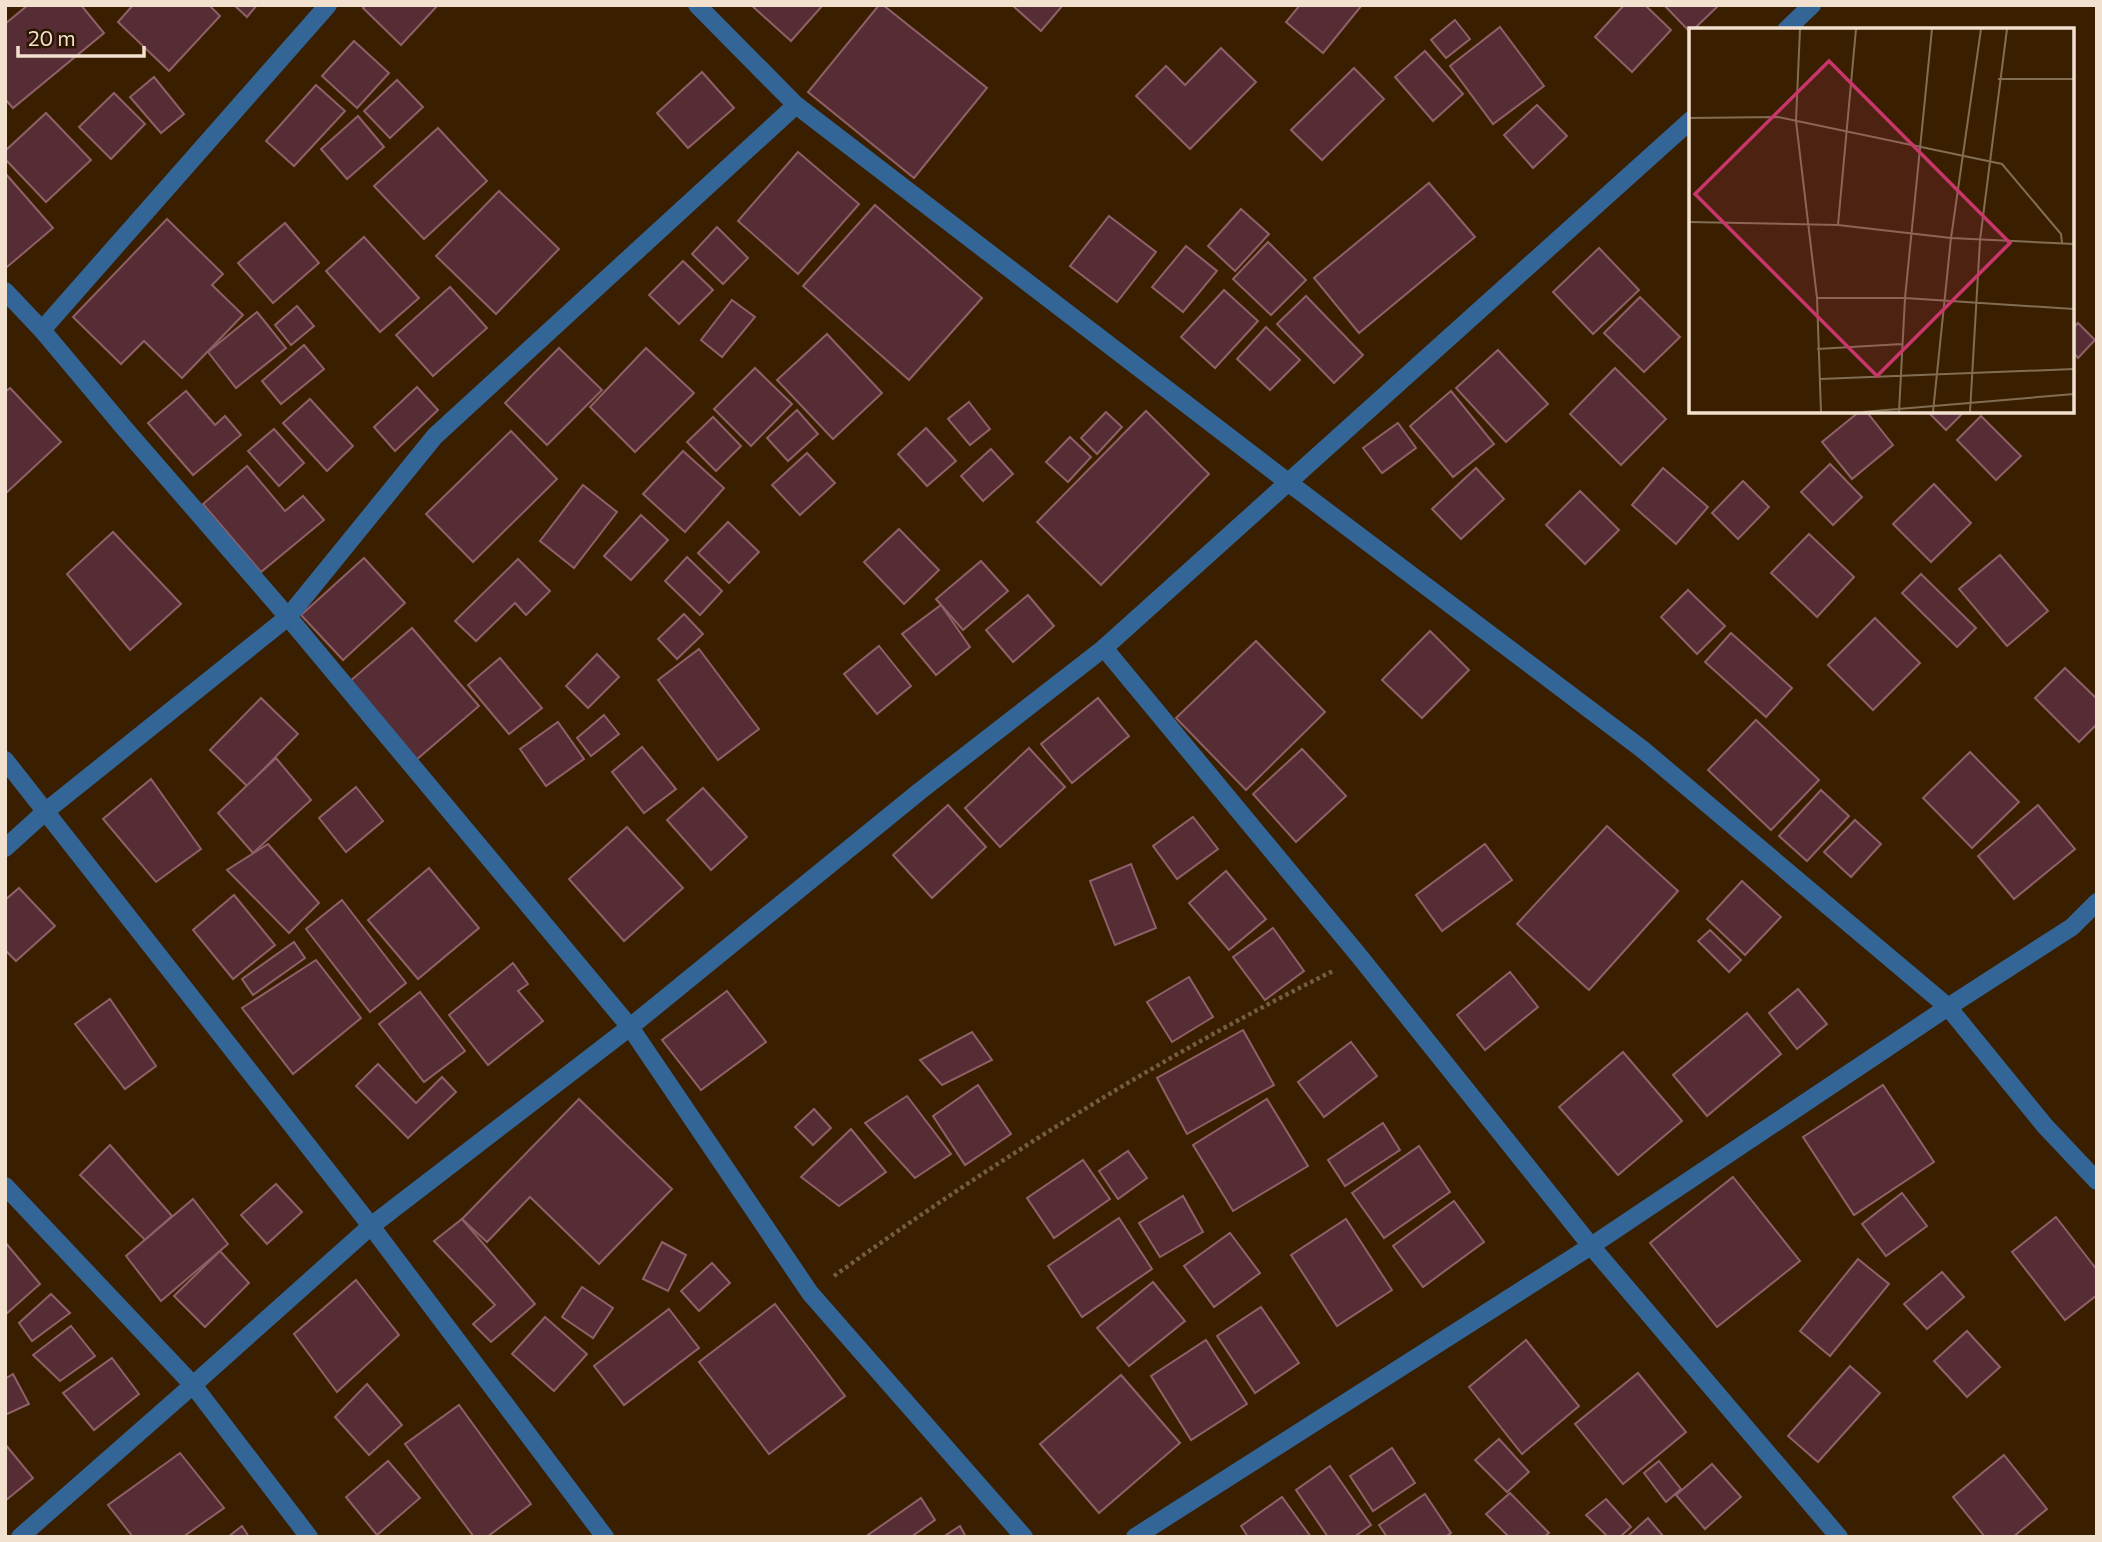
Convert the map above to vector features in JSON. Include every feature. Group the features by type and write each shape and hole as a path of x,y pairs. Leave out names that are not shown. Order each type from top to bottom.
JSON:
{"street":[{"path":"42,330 328,5"},
{"path":"697,5 796,105 1289,483 1642,748 1948,1007 2045,1126 2097,1181"},
{"path":"1788,28 1811,5"},
{"path":"5,848 47,811 288,617 435,436 796,105"},
{"path":"20,1537 371,1226 631,1027 920,791 1104,648 1689,122"},
{"path":"5,291 42,330 288,617 631,1027 810,1293 1024,1537"},
{"path":"1104,648 1360,957 1591,1246 1839,1537"},
{"path":"5,760 371,1226 605,1537"},
{"path":"1135,1537 1591,1246 2072,927 2097,902"},
{"path":"5,1186 193,1385 309,1537"}],"path":[{"path":"810,1293 984,1174 1163,1061 1360,957"}],"building":[{"path":"28,5 81,5 104,33 13,108 5,99 5,24"},
{"path":"133,5 209,5 220,16 169,71 118,22"},
{"path":"234,5 257,5 247,17"},
{"path":"366,5 438,5 401,45 363,8"},
{"path":"751,5 823,5 791,41"},
{"path":"879,5 883,5 987,88 914,178 808,92"},
{"path":"1012,5 1063,5 1041,31"},
{"path":"1300,5 1362,5 1323,53 1286,22"},
{"path":"1624,5 1645,5 1671,30 1632,72 1595,37"},
{"path":"1664,5 1719,5 1695,28 1689,28 1689,31"},
{"path":"1455,20 1470,39 1446,58 1431,40"},
{"path":"1500,27 1544,86 1493,124 1450,66"},
{"path":"354,41 389,73 357,108 322,76"},
{"path":"1221,48 1256,82 1190,149 1136,96 1166,66 1185,85"},
{"path":"1425,51 1463,94 1433,121 1395,77"},
{"path":"1354,68 1384,99 1322,160 1291,130"},
{"path":"702,72 734,108 688,148 657,113"},
{"path":"154,77 184,114 161,133 130,97"},
{"path":"397,80 423,107 390,138 364,111"},
{"path":"316,85 345,111 294,166 266,141"},
{"path":"114,93 145,124 111,159 79,127"},
{"path":"1537,105 1567,136 1533,168 1504,135"},
{"path":"46,113 91,160 46,202 5,159 5,151"},
{"path":"358,116 384,147 347,179 321,149"},
{"path":"438,128 487,181 424,239 374,186"},
{"path":"798,152 859,204 798,274 738,221"},
{"path":"5,173 53,228 7,267 5,265"},
{"path":"1429,183 1475,237 1359,333 1314,278"},
{"path":"499,191 559,249 496,314 436,256"},
{"path":"875,205 982,298 909,380 803,286"},
{"path":"1241,209 1269,234 1235,271 1208,246"},
{"path":"1109,216 1156,252 1117,302 1070,266"},
{"path":"167,219 223,274 212,285 243,315 182,378 144,341 121,364 73,317"},
{"path":"285,223 319,263 273,303 238,263"},
{"path":"717,227 748,258 723,284 692,254"},
{"path":"364,237 419,298 380,332 326,271"},
{"path":"1268,242 1306,280 1271,315 1233,279"},
{"path":"1186,246 1217,271 1183,312 1152,287"},
{"path":"1599,248 1639,290 1593,334 1553,292"},
{"path":"683,261 713,290 679,324 649,295"},
{"path":"450,287 487,328 433,376 396,335"},
{"path":"1224,290 1258,321 1215,368 1181,337"},
{"path":"1306,296 1363,355 1334,383 1277,324"},
{"path":"1640,297 1680,337 1644,372 1604,333"},
{"path":"732,300 755,317 722,357 701,340"},
{"path":"297,306 314,326 291,345 275,325"},
{"path":"257,312 286,348 236,388 208,352"},
{"path":"2078,323 2095,340 2078,358 2074,353 2074,327"},
{"path":"1266,327 1300,360 1270,390 1237,359"},
{"path":"827,334 882,393 833,439 777,380"},
{"path":"304,345 324,369 281,404 262,381"},
{"path":"559,348 602,390 547,445 505,403"},
{"path":"646,348 694,393 635,452 590,407"},
{"path":"1498,350 1548,404 1506,442 1456,388"},
{"path":"755,368 792,404 751,446 714,409"},
{"path":"1615,368 1666,419 1621,465 1570,414"},
{"path":"417,387 438,410 395,451 374,427"},
{"path":"10,388 61,442 5,494 5,392"},
{"path":"186,391 215,425 225,416 241,435 193,475 148,423"},
{"path":"1451,391 1494,444 1453,477 1410,426"},
{"path":"310,399 353,446 327,471 283,423"},
{"path":"969,402 990,429 970,445 948,419"},
{"path":"797,410 818,434 788,461 767,438"},
{"path":"1146,411 1209,474 1101,585 1037,522"},
{"path":"1106,412 1122,427 1097,454 1081,438"},
{"path":"1858,413 1868,413 1893,445 1852,479 1822,442"},
{"path":"1929,413 1963,413 1946,430"},
{"path":"1981,416 2021,456 1996,480 1957,440"},
{"path":"713,417 741,446 716,471 687,442"},
{"path":"1398,423 1416,448 1382,473 1363,448"},
{"path":"926,428 956,461 927,486 898,454"},
{"path":"274,429 304,463 279,486 248,451"},
{"path":"511,431 557,479 473,562 426,514"},
{"path":"1070,437 1091,457 1068,482 1046,462"},
{"path":"991,449 1013,474 983,501 961,476"},
{"path":"683,451 724,488 685,532 643,494"},
{"path":"807,453 835,483 800,515 772,485"},
{"path":"1830,464 1862,497 1833,525 1801,492"},
{"path":"247,466 285,511 303,496 324,520 261,572 203,504"},
{"path":"1476,468 1504,499 1461,539 1432,509"},
{"path":"1663,468 1708,507 1676,544 1632,505"},
{"path":"1743,481 1769,507 1738,539 1712,513"},
{"path":"1934,484 1971,523 1931,562 1893,524"},
{"path":"583,485 617,512 574,568 540,541"},
{"path":"1580,491 1619,530 1585,564 1546,525"},
{"path":"641,515 668,540 631,580 604,556"},
{"path":"728,522 759,552 729,583 698,553"},
{"path":"899,529 939,570 904,604 864,562"},
{"path":"113,532 181,604 130,650 67,574"},
{"path":"1809,534 1854,577 1817,617 1771,573"},
{"path":"2000,555 2048,611 2007,646 1959,589"},
{"path":"687,557 722,591 700,615 665,581"},
{"path":"364,558 405,603 343,660 301,615"},
{"path":"518,559 550,591 526,615 515,603 476,641 455,621"},
{"path":"981,561 1008,591 963,630 936,599"},
{"path":"1921,574 1976,628 1957,647 1902,593"},
{"path":"1688,590 1725,626 1697,654 1661,617"},
{"path":"1028,595 1054,626 1013,662 986,630"},
{"path":"941,605 970,647 936,675 902,634"},
{"path":"684,614 703,634 677,659 658,639"},
{"path":"1875,618 1920,663 1873,710 1828,665"},
{"path":"412,628 479,706 416,760 349,682"},
{"path":"1430,631 1469,670 1422,718 1382,680"},
{"path":"1731,633 1792,688 1766,717 1705,662"},
{"path":"1256,641 1325,712 1246,790 1176,718"},
{"path":"879,646 911,686 877,714 844,674"},
{"path":"699,649 759,729 718,760 658,680"},
{"path":"597,654 619,677 588,708 566,686"},
{"path":"500,658 542,708 509,734 468,685"},
{"path":"2065,668 2097,699 2097,724 2079,742 2035,698"},
{"path":"261,698 298,734 247,786 210,750"},
{"path":"1098,698 1129,736 1072,783 1041,744"},
{"path":"604,715 619,734 591,756 577,738"},
{"path":"1756,720 1819,780 1771,830 1708,770"},
{"path":"558,722 584,759 546,786 520,749"},
{"path":"642,747 676,789 644,813 612,772"},
{"path":"1029,748 1065,787 1000,847 965,808"},
{"path":"1302,749 1346,796 1296,842 1253,794"},
{"path":"1970,752 2019,802 1972,848 1923,798"},
{"path":"276,758 311,800 253,853 218,813"},
{"path":"151,779 201,849 156,882 103,819"},
{"path":"356,787 383,821 346,852 319,818"},
{"path":"703,788 747,837 711,870 667,820"},
{"path":"1821,790 1849,816 1807,861 1779,836"},
{"path":"948,805 986,847 932,898 893,855"},
{"path":"2038,805 2075,849 2014,899 1978,856"},
{"path":"1193,817 1218,849 1177,879 1153,846"},
{"path":"1855,820 1881,844 1851,877 1824,852"},
{"path":"1607,826 1678,891 1589,990 1517,924"},
{"path":"627,827 683,888 624,941 569,879"},
{"path":"268,844 319,903 289,933 227,870"},
{"path":"1485,844 1512,880 1442,931 1416,895"},
{"path":"1131,864 1156,928 1115,945 1090,881"},
{"path":"429,868 479,928 418,979 368,920"},
{"path":"1226,871 1266,919 1229,950 1189,903"},
{"path":"1742,881 1781,917 1745,955 1707,919"},
{"path":"19,888 55,926 16,961 5,950 5,900"},
{"path":"234,895 275,945 233,979 193,930"},
{"path":"342,900 406,983 370,1012 306,929"},
{"path":"1273,928 1304,971 1265,1000 1233,957"},
{"path":"1710,930 1741,960 1729,972 1698,941"},
{"path":"294,942 305,958 253,995 242,979"},
{"path":"316,960 361,1018 293,1074 242,1008"},
{"path":"513,963 528,984 518,991 543,1021 488,1065 449,1015"},
{"path":"1510,972 1538,1007 1485,1050 1457,1015"},
{"path":"1189,977 1213,1017 1172,1042 1147,1002"},
{"path":"1798,989 1827,1024 1797,1049 1769,1013"},
{"path":"727,991 766,1042 701,1090 662,1040"},
{"path":"420,992 465,1051 424,1082 379,1024"},
{"path":"110,999 156,1066 125,1089 75,1024"},
{"path":"1747,1013 1781,1054 1707,1116 1673,1075"},
{"path":"1243,1030 1274,1085 1187,1134 1157,1078"},
{"path":"972,1032 992,1060 942,1085 920,1060"},
{"path":"1351,1042 1377,1076 1324,1117 1298,1082"},
{"path":"1623,1052 1682,1121 1618,1175 1559,1107"},
{"path":"378,1064 416,1103 442,1077 456,1092 408,1138 356,1086"},
{"path":"978,1085 1011,1134 965,1165 933,1116"},
{"path":"1883,1085 1934,1162 1854,1215 1803,1137"},
{"path":"907,1096 951,1154 915,1178 865,1123"},
{"path":"579,1099 672,1189 599,1264 530,1197 487,1242 462,1219"},
{"path":"1267,1099 1308,1166 1233,1211 1193,1145"},
{"path":"814,1109 831,1128 813,1145 795,1127"},
{"path":"1383,1123 1400,1150 1345,1186 1328,1160"},
{"path":"851,1129 886,1172 839,1206 801,1177"},
{"path":"110,1145 172,1216 145,1240 80,1175"},
{"path":"1419,1146 1450,1192 1384,1238 1352,1193"},
{"path":"1128,1151 1147,1178 1118,1199 1099,1171"},
{"path":"1083,1160 1110,1199 1054,1238 1027,1198"},
{"path":"1733,1177 1800,1261 1717,1327 1650,1243"},
{"path":"276,1184 302,1212 267,1244 241,1215"},
{"path":"1902,1193 1927,1226 1886,1256 1862,1224"},
{"path":"1183,1196 1203,1232 1160,1257 1139,1223"},
{"path":"193,1199 228,1244 161,1301 126,1256"},
{"path":"1454,1201 1484,1242 1423,1287 1393,1246"},
{"path":"2056,1217 2097,1270 2097,1295 2065,1320 2012,1252"},
{"path":"1119,1218 1152,1269 1082,1317 1048,1266"},
{"path":"462,1219 535,1304 491,1342 473,1324 495,1305 434,1241"},
{"path":"1346,1219 1392,1290 1337,1326 1291,1255"},
{"path":"1230,1233 1260,1273 1214,1307 1184,1266"},
{"path":"5,1242 40,1284 5,1315"},
{"path":"662,1242 686,1255 668,1291 643,1279"},
{"path":"220,1251 249,1283 205,1327 174,1296"},
{"path":"1858,1259 1889,1284 1830,1356 1800,1331"},
{"path":"712,1263 730,1283 699,1311 681,1291"},
{"path":"1942,1272 1964,1297 1927,1329 1904,1304"},
{"path":"356,1280 399,1335 337,1392 294,1334"},
{"path":"1153,1282 1185,1321 1129,1366 1097,1328"},
{"path":"582,1287 613,1308 593,1338 562,1317"},
{"path":"51,1294 70,1313 32,1341 19,1323"},
{"path":"775,1304 845,1396 769,1454 699,1362"},
{"path":"1261,1307 1299,1363 1255,1393 1217,1336"},
{"path":"669,1309 699,1348 624,1405 594,1366"},
{"path":"545,1317 587,1354 554,1391 512,1354"},
{"path":"71,1326 95,1356 60,1381 33,1355"},
{"path":"1967,1331 2000,1367 1967,1397 1934,1361"},
{"path":"1206,1340 1247,1404 1191,1440 1151,1376"},
{"path":"1526,1340 1579,1406 1522,1454 1469,1387"},
{"path":"112,1358 139,1394 94,1430 63,1393"},
{"path":"1850,1366 1880,1393 1818,1462 1788,1436"},
{"path":"1638,1373 1686,1432 1623,1484 1575,1424"},
{"path":"13,1374 29,1404 5,1415 5,1379"},
{"path":"1121,1375 1180,1443 1099,1513 1040,1444"},
{"path":"367,1384 402,1425 369,1455 335,1417"},
{"path":"459,1405 531,1504 487,1537 474,1537 405,1444"},
{"path":"1499,1439 1529,1472 1507,1492 1475,1460"},
{"path":"5,1444 33,1478 5,1501"},
{"path":"1392,1448 1415,1483 1373,1511 1350,1476"},
{"path":"180,1453 224,1508 183,1537 133,1537 108,1505"},
{"path":"2004,1455 2047,1509 2013,1537 1985,1537 1953,1497"},
{"path":"388,1461 420,1498 377,1535 346,1497"},
{"path":"1659,1461 1681,1489 1666,1502 1644,1473"},
{"path":"1712,1464 1741,1497 1705,1529 1676,1495"},
{"path":"1330,1466 1371,1525 1354,1537 1328,1537 1296,1490"},
{"path":"1510,1493 1549,1533 1544,1537 1509,1537 1486,1514"},
{"path":"1425,1494 1451,1533 1445,1537 1387,1537 1379,1525"},
{"path":"1282,1497 1311,1537 1248,1537 1241,1526"},
{"path":"921,1498 935,1520 911,1537 865,1537"},
{"path":"1606,1499 1631,1527 1620,1537 1608,1537 1586,1515"},
{"path":"1648,1518 1664,1537 1627,1537"},
{"path":"242,1526 249,1537 228,1537"},
{"path":"960,1526 966,1537 943,1537"}]}
